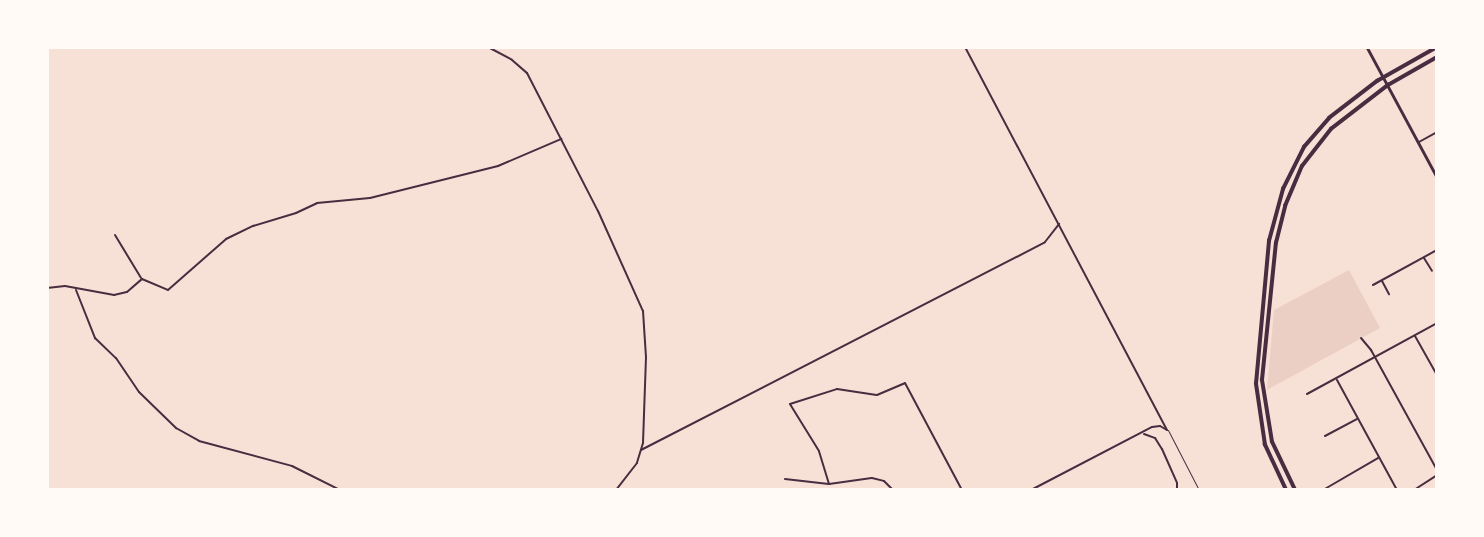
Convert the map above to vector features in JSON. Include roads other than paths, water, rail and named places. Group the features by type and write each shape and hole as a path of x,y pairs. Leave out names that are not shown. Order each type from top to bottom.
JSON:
{"main road":[{"path":"1286,490 1265,445 1257,404 1256,362 1272,222 1290,170 1304,147 1335,113 1383,77 1437,47"},
{"path":"1295,490 1272,442 1262,380 1279,227 1293,185 1310,153 1337,122 1388,85 1437,57"}],"street":[{"path":"488,47 513,60 527,73 643,311 646,357 641,450 628,477 616,490"},
{"path":"965,47 1167,430"},
{"path":"1367,47 1437,177"},
{"path":"1418,142 1437,132"},
{"path":"115,235 142,279 169,290 226,239 253,226 317,203 370,198 498,166 561,139"},
{"path":"641,450 1045,242 1059,224"},
{"path":"1373,285 1437,250"},
{"path":"1424,257 1432,271"},
{"path":"47,288 58,285 121,294 142,279"},
{"path":"1382,281 1389,295"},
{"path":"76,289 95,338 116,358 139,392 176,428 199,441 292,466 340,490"},
{"path":"1307,394 1437,323"},
{"path":"1415,335 1437,375"},
{"path":"1361,338 1375,357 1437,470"},
{"path":"1336,379 1396,490"},
{"path":"829,484 819,451 790,404 837,389 877,395 905,383 962,490"},
{"path":"1325,436 1357,418"},
{"path":"1031,490 1155,426 1167,430"},
{"path":"1142,433 1155,438 1162,449 1177,483 1177,490"},
{"path":"1323,490 1379,457"},
{"path":"1414,490 1437,475"},
{"path":"785,480 829,484 872,478 884,481 893,490"}],"lane":[{"path":"1167,430 1199,490"}]}
